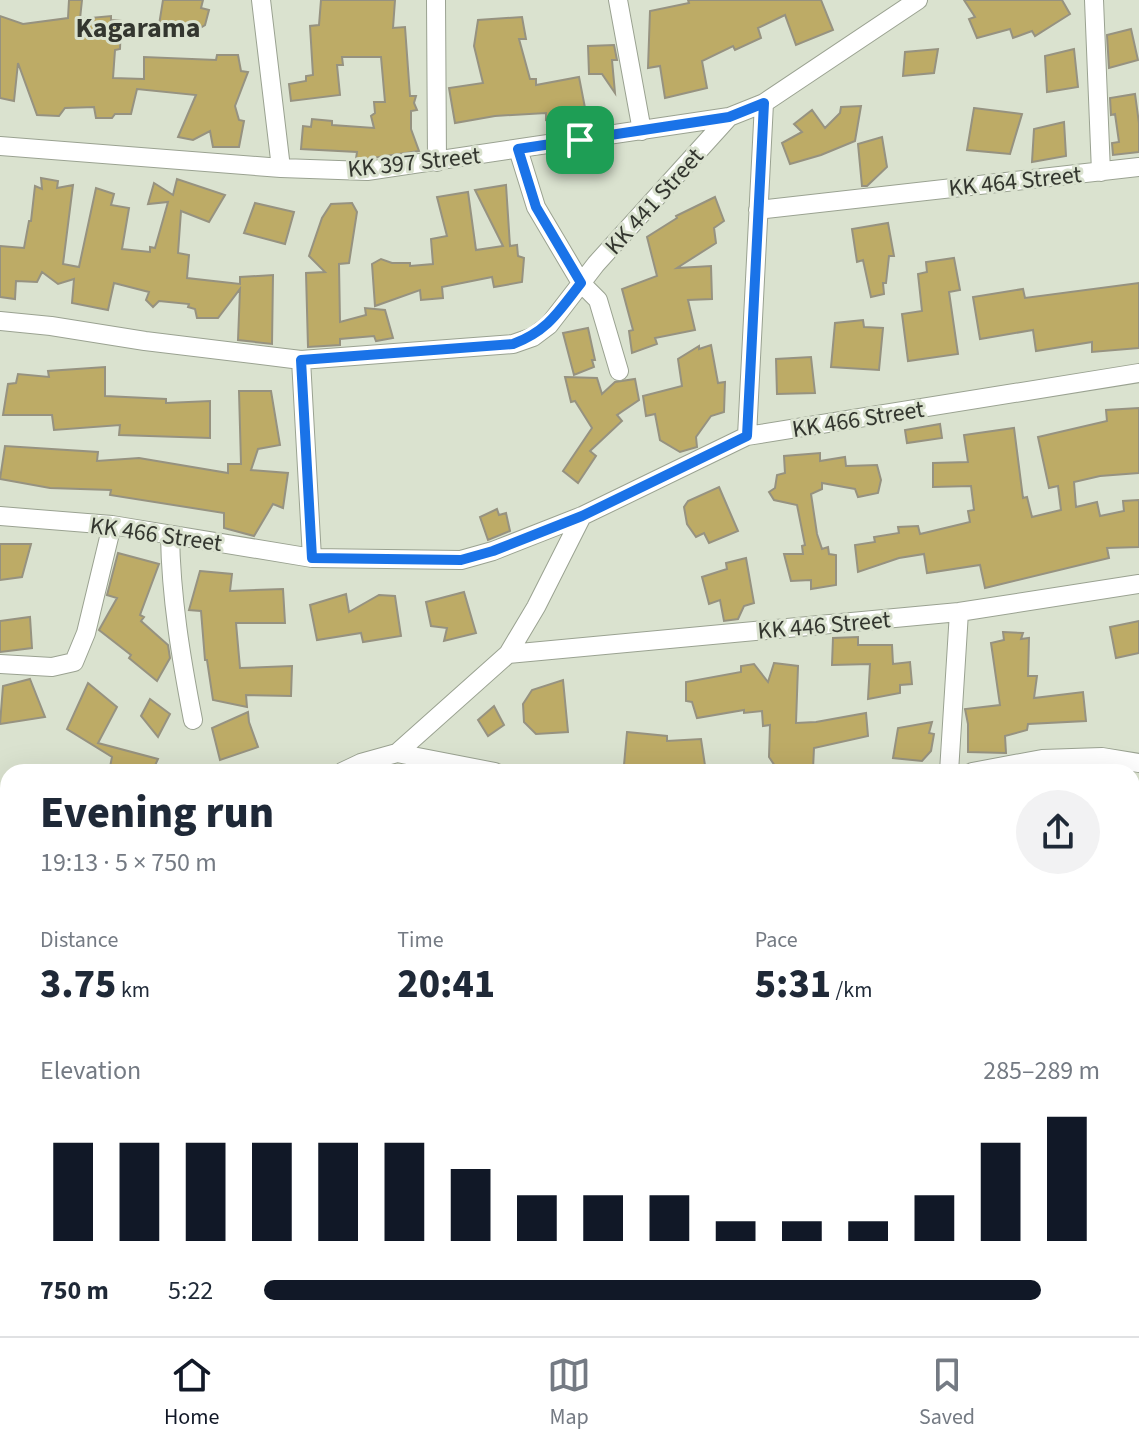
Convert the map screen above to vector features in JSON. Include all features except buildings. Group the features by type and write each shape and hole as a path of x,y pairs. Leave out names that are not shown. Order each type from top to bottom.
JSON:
{"street":[{"path":"261,0 281,168"},
{"path":"436,0 437,162"},
{"path":"618,0 642,131"},
{"name":"KK 441 Street","path":"0,321 301,360 513,344 533,337 549,325 581,283 729,117 764,103 918,0"},
{"name":"KK 464 Street","path":"758,210 1101,172 1094,0"},
{"path":"747,436 764,103"},
{"name":"KK 397 Street","path":"0,146 281,168 367,171 729,117"},
{"path":"518,149 536,207 581,283 591,290 603,312 619,371"},
{"path":"1101,172 1139,167"},
{"path":"301,360 312,558"},
{"name":"KK 466 Street","path":"0,516 112,525 312,558 461,560 493,551 582,516 747,436 1139,373"},
{"path":"359,764 397,753 508,654 536,607 582,516"},
{"path":"0,664 52,667 74,662 86,633 112,525"},
{"path":"170,535 171,588 179,651 193,720"},
{"name":"KK 446 Street","path":"508,654 959,612 1139,584"},
{"path":"950,764 959,612"},
{"path":"397,753 454,764"},
{"path":"1015,764 1042,759 1102,757 1139,763"}],"district":[{"name":"Kagarama","path":"138,27"}],"route":[{"path":"764,103 747,436 582,516 493,551 461,560 312,558 301,360 513,344 533,337 549,325 581,283 536,207 518,149 580,140 729,117 764,103"}]}
